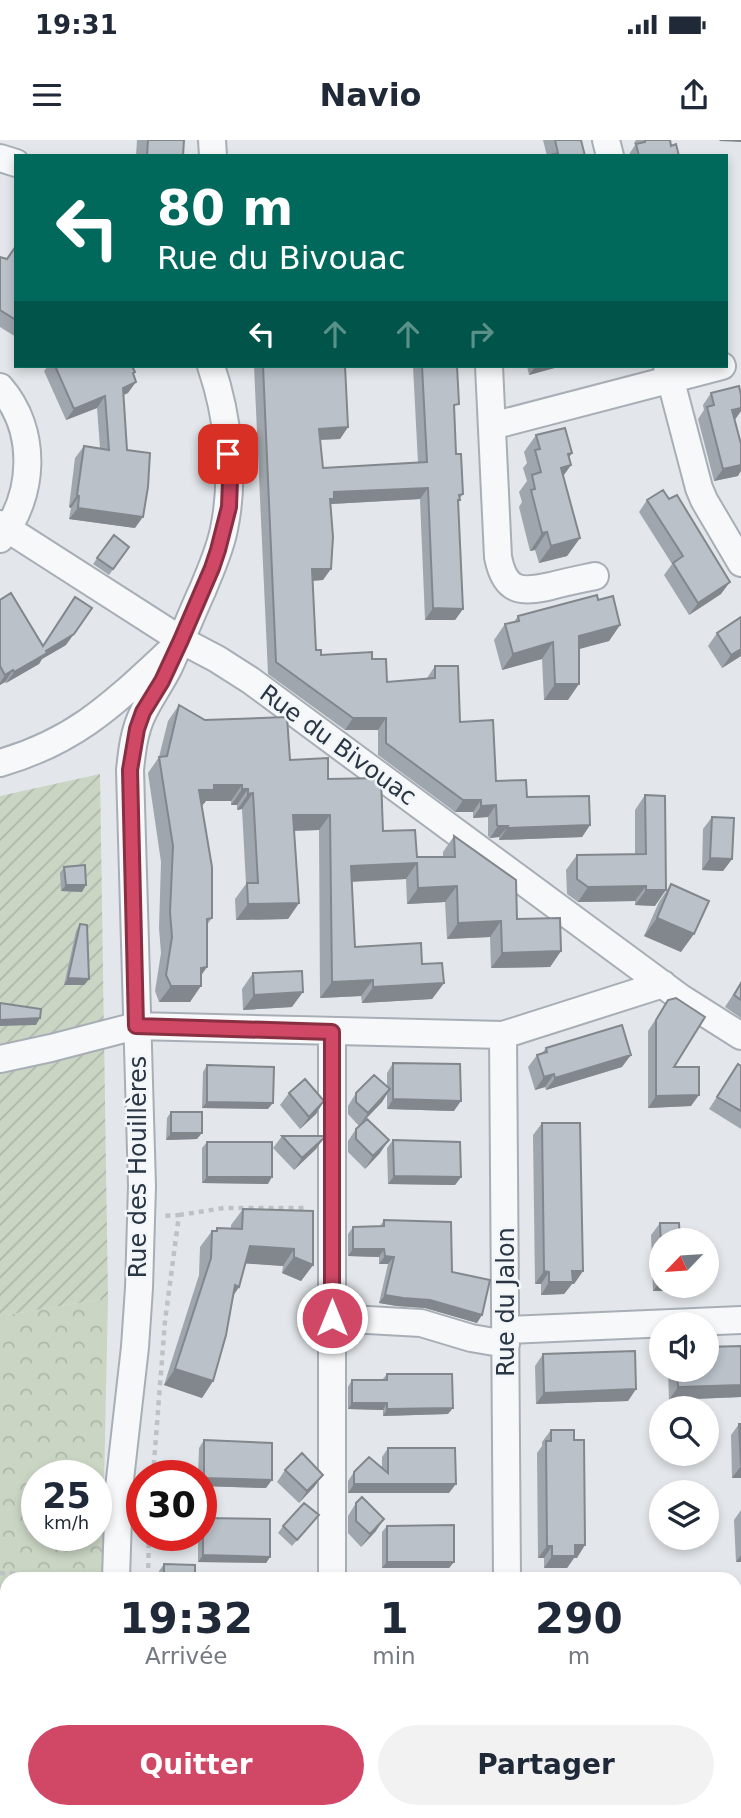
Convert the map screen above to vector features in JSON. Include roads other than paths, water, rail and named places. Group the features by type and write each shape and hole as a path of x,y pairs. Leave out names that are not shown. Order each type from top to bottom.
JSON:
{"street":[{"name":"Rue des Houillères","path":"116,1572 119,1488 135,1347 141,1254 142,1186 130,770 137,729 143,712 162,681 181,640 212,568 224,532 229,507 230,480 219,399 211,368"},
{"path":"489,368 500,568 512,585 527,591 595,576"},
{"path":"492,426 669,372 700,368"},
{"path":"669,372 699,488 741,563"},
{"path":"0,387 16,411 23,430 28,471 25,492 18,511 3,531"},
{"name":"Rue du Bivouac","path":"3,531 250,680 681,998 741,1036"},
{"path":"0,763 50,745 86,724 118,699 181,640"},
{"path":"0,1059 136,1026 503,1035 663,984"},
{"path":"332,1032 332,1572"},
{"name":"Rue du Jalon","path":"503,1035 507,1572"},
{"path":"332,1318 421,1323 471,1338 741,1320"}]}
